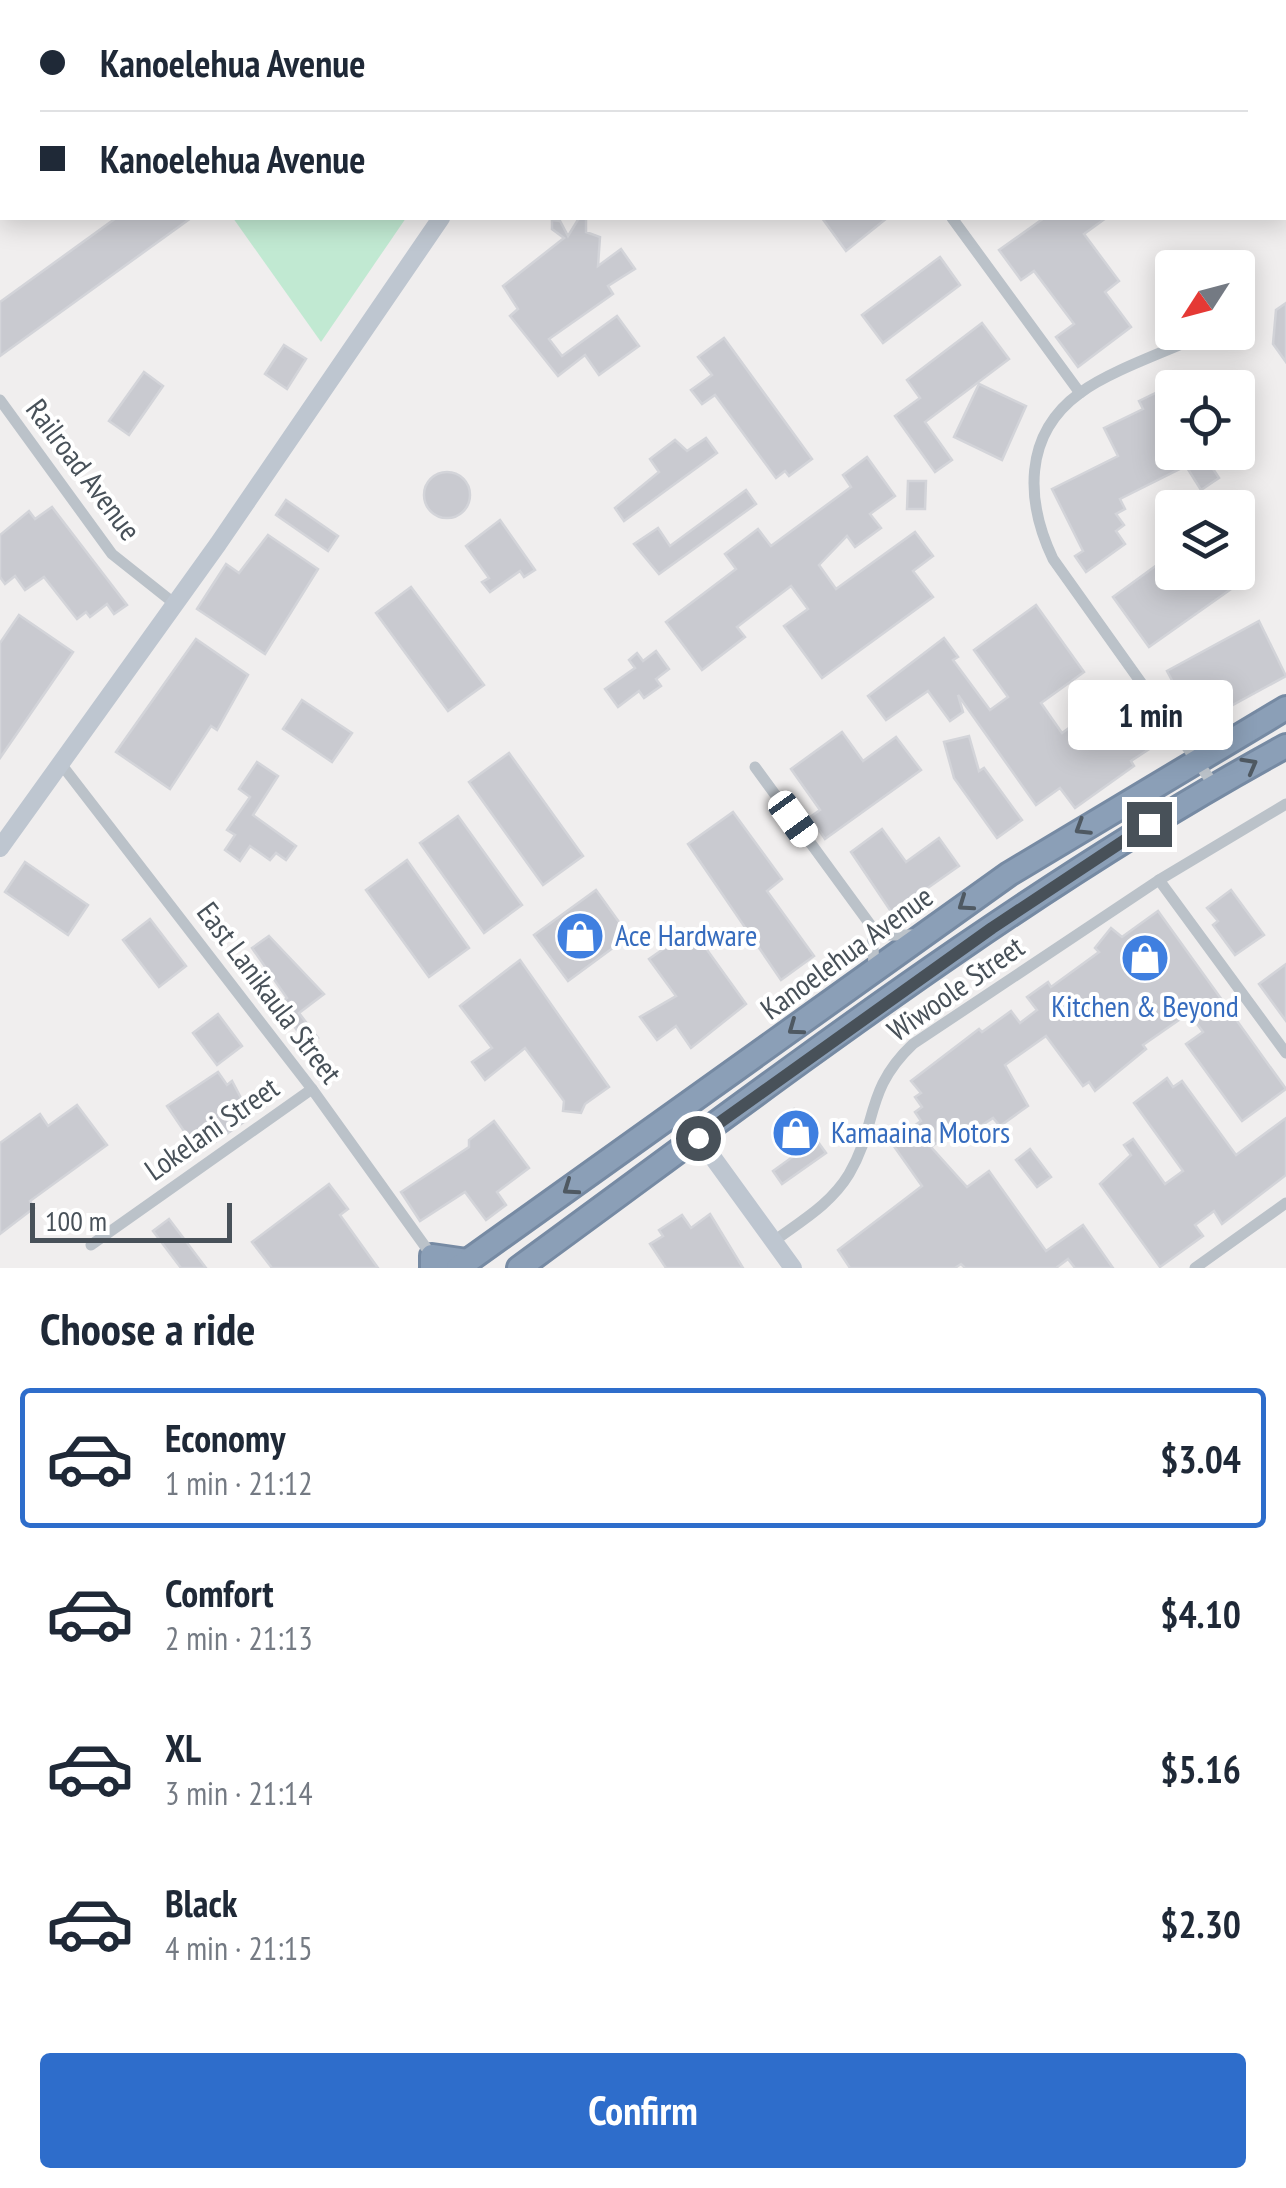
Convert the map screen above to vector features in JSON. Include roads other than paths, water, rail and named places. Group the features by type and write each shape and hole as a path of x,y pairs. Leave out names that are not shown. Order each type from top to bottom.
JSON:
{"highway":[{"name":"Kanoelehua Avenue","path":"463,1265 1009,874 1195,759 1286,708"},
{"name":"Kanoelehua Avenue","path":"519,1268 1018,910 1214,785 1286,746"},
{"path":"650,1132 679,1129 698,1138 698,1110 713,1087"},
{"path":"432,1262 463,1265"}],"street":[{"path":"0,848 175,604 441,220"},
{"path":"953,220 1080,393"},
{"path":"1172,350 1080,393 1053,422 1034,466 1036,522 1053,559 1214,785"},
{"name":"Railroad Avenue","path":"0,400 112,554 175,604"},
{"name":"East Lanikaula Street","path":"62,764 312,1089 432,1262"},
{"path":"755,767 872,927 884,934 921,935"},
{"name":"Wiwoole Street","path":"774,1241 838,1190 861,1148 875,1093 899,1057 1160,880 1286,804"},
{"path":"1160,880 1286,1053"},
{"path":"872,927 874,971"},
{"name":"Lokelani Street","path":"92,1245 312,1089"},
{"path":"698,1138 793,1268"},
{"path":"1196,1268 1286,1203"}],"place":[{"name":"Ace Hardware","path":"580,936"},
{"name":"Kitchen & Beyond","path":"1145,958"},
{"name":"Kamaaina Motors","path":"796,1133"}]}
